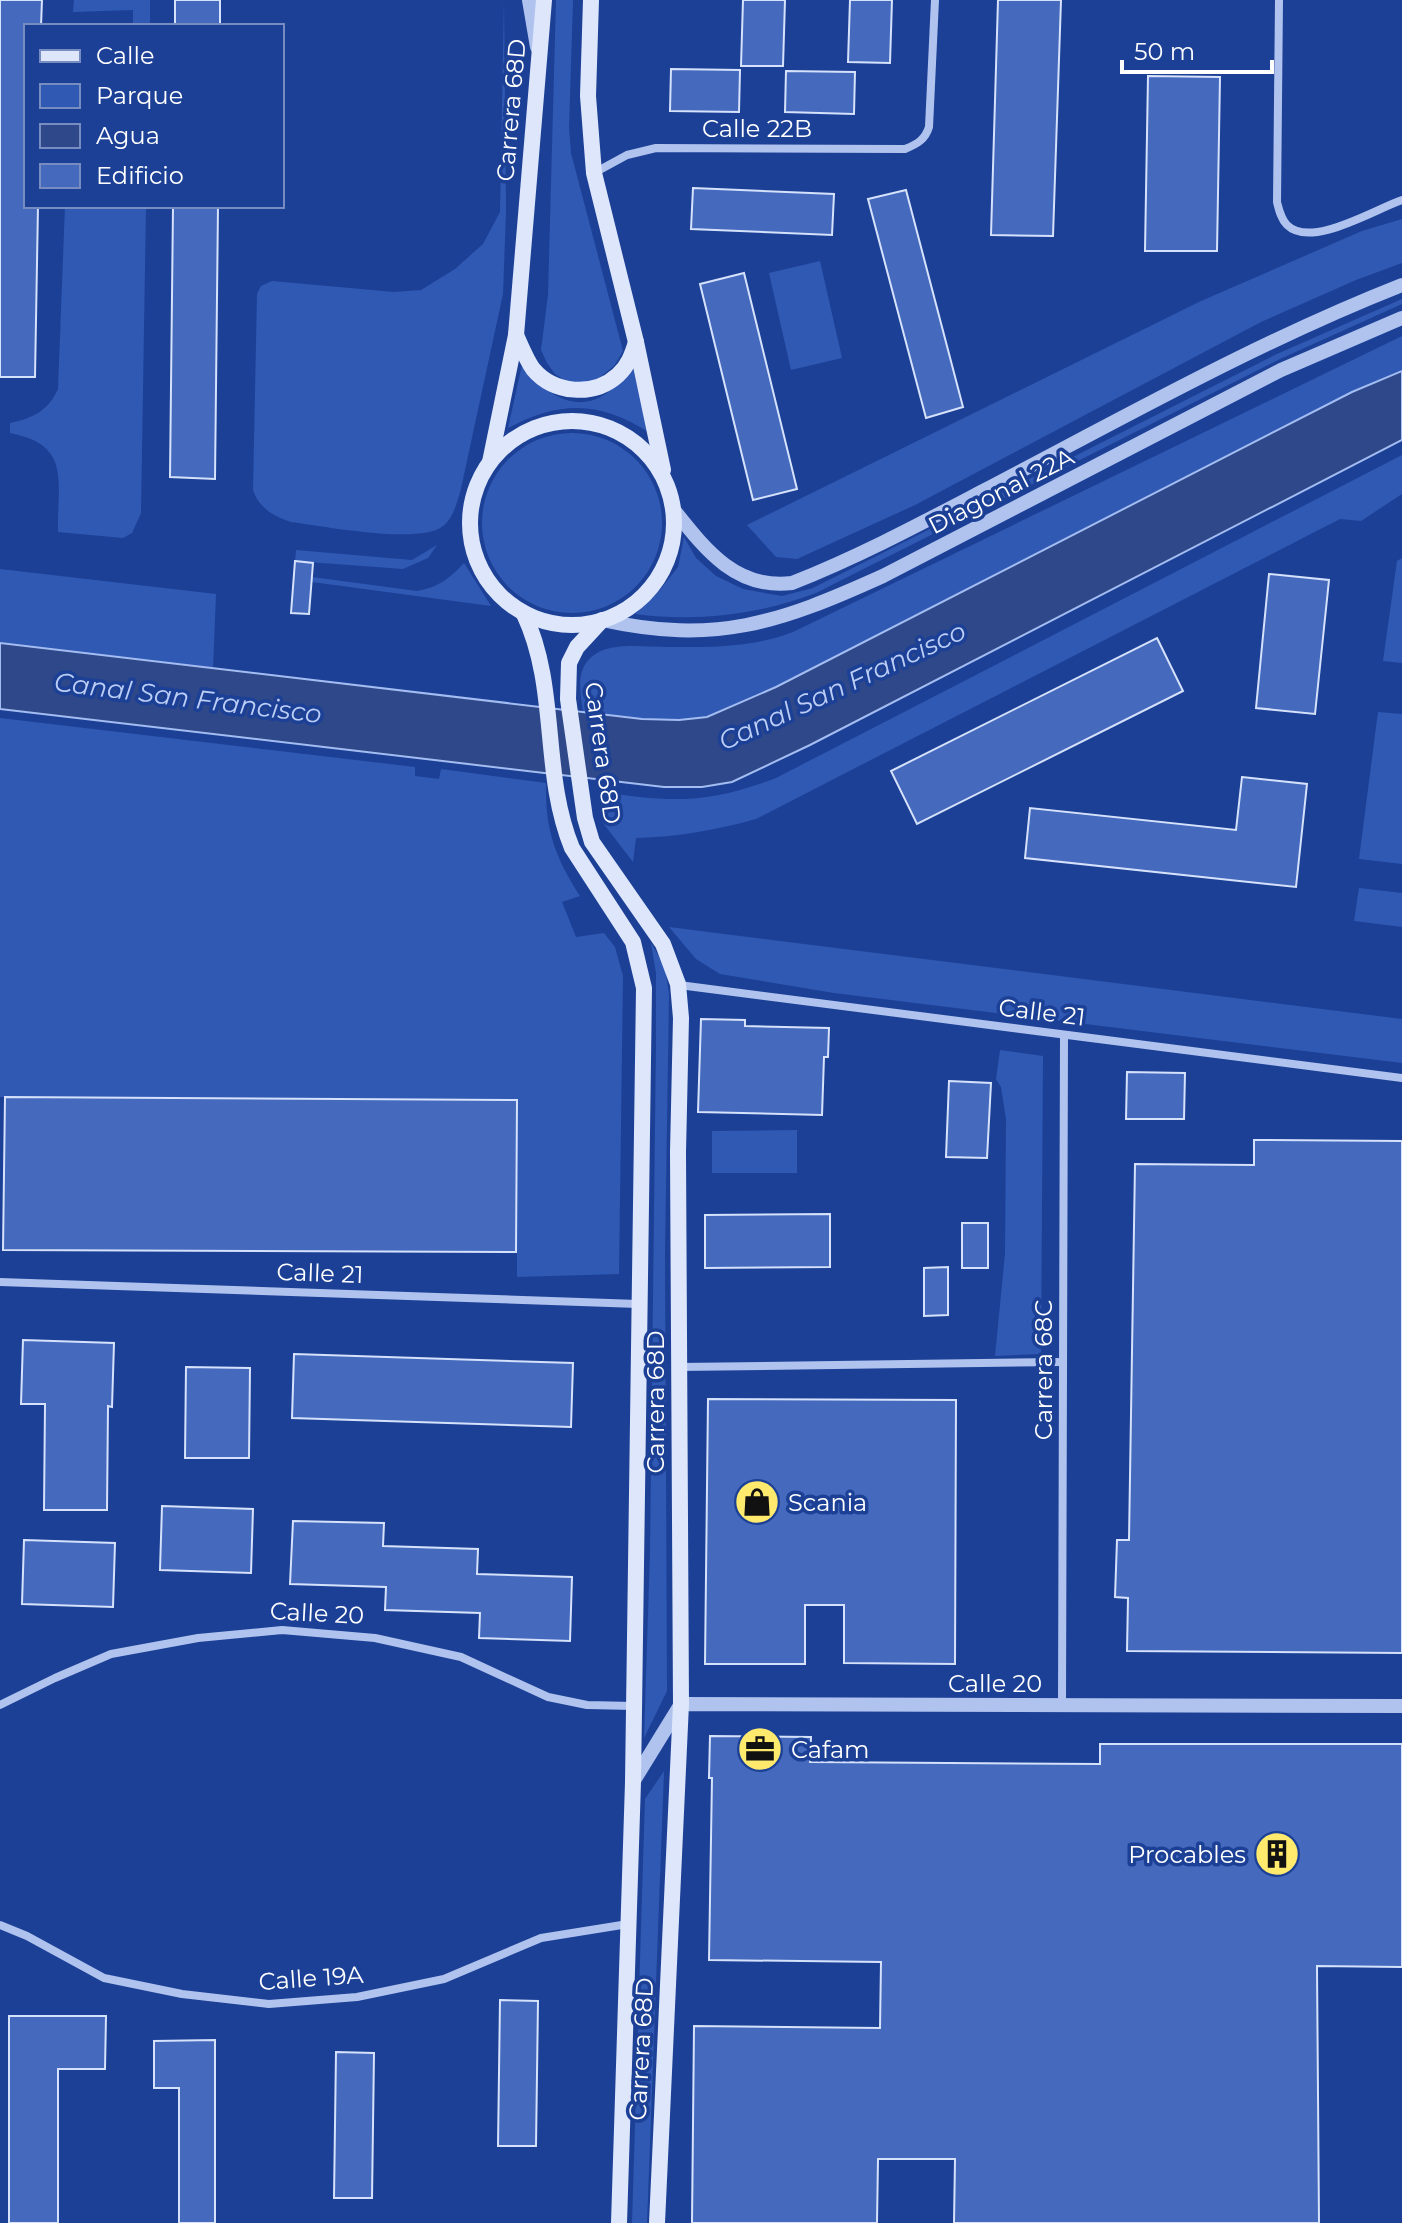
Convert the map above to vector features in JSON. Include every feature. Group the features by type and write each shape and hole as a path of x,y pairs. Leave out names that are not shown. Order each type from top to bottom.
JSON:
{"main road":[{"name":"Carrera 68D","path":"490,462 516,335 544,0"},
{"path":"591,0 588,96 594,173 674,510 674,535 667,561 654,584 635,603 602,620 576,625 549,623 524,614 505,601 491,586 473,551 469,521 475,490 490,462 512,440 539,426 567,420 599,424 626,436 650,456 665,479"},
{"path":"516,335 534,369 548,382 565,389 584,390 602,385 618,375 630,360 636,342"},
{"name":"Carrera 68D","path":"524,614 540,655 557,792 565,831 572,848 633,942 644,988 633,1782 619,2223"},
{"name":"Carrera 68D","path":"602,620 572,655 569,663 568,699 579,791 592,842 663,944 678,984 681,1018 678,1152 681,1704 657,2223"}],"street":[{"path":"529,0 539,64"},
{"name":"Calle 22B","path":"594,173 627,155 656,148 905,149 923,140 929,127 935,0"},
{"path":"1279,0 1277,202 1283,219 1289,228 1307,235 1327,231 1402,200"},
{"name":"Diagonal 22A","path":"674,510 709,553 738,575 776,585 792,583 906,531 1269,343 1335,311 1402,285"},
{"name":"Diagonal 22A","path":"602,620 645,630 709,632 775,619 828,601 1281,370 1402,318"},
{"name":"Calle 21","path":"678,984 1402,1078"},
{"name":"Carrera 68C","path":"1062,1705 1064,1035"},
{"name":"Calle 21","path":"0,1282 638,1304"},
{"path":"678,1367 1063,1362"},
{"name":"Calle 20","path":"0,1705 111,1654 198,1638 282,1630 375,1638 461,1657 548,1697 587,1705 634,1706"},
{"path":"633,1782 681,1704"},
{"name":"Calle 20","path":"681,1704 1402,1706"},
{"name":"Calle 19A","path":"0,1925 27,1936 104,1978 182,1994 269,2004 357,1997 444,1979 541,1938 628,1924"}],"green space":[{"path":"74,0 150,0 150,24 133,24 133,10 73,12"},
{"path":"504,0 506,212 503,294 454,511 443,526 414,534 370,533 284,520 263,506 253,490 257,294 261,286 272,281 394,292 421,290 455,269 483,244 500,212"},
{"path":"556,0 573,0 571,153 623,351 614,366 591,384 567,382 555,374 541,350 548,295"},
{"path":"65,208 146,208 141,513 132,533 123,538 58,532 59,481 52,456 44,446 10,433 10,423 39,412 50,403 58,389"},
{"path":"1402,219 1402,263 1261,322 915,505 797,559 776,557 747,525 1201,301 1362,231"},
{"path":"820,261 842,358 791,370 769,273"},
{"path":"1402,299 1402,304 1280,359 816,593 772,607 727,615 681,617 635,614 678,567 684,537 696,558 716,576 743,589 782,596 813,588 1277,354"},
{"path":"1402,336 1402,371 1352,392 734,707 708,716 678,721 583,712 582,671 591,657 599,652 622,646 730,646 793,632"},
{"path":"522,365 550,392 578,402 606,394 632,365 650,433 614,415 580,408 546,412 508,428"},
{"path":"572,433 606,440 636,459 655,489 662,523 655,557 636,587 606,606 572,613 538,606 508,587 489,557 482,523 489,489 508,459 538,440"},
{"path":"1402,455 1402,494 1361,521 1340,519 756,819 697,832 636,838 633,862 603,823 604,792 650,798 691,798 731,792 776,778"},
{"path":"437,545 428,558 403,569 295,561 296,550 412,560"},
{"path":"1402,558 1402,663 1383,661 1397,561"},
{"path":"464,563 491,606 312,582 312,577 417,591 443,582"},
{"path":"0,569 216,594 213,668 0,643"},
{"path":"1378,712 1402,714 1402,864 1359,859"},
{"path":"0,718 415,767 415,776 439,779 441,769 546,783 547,815 553,842 580,896 562,902 576,937 604,933 615,947 623,976 619,1274 517,1277 517,1100 0,1097"},
{"path":"1359,888 1402,893 1402,927 1354,921"},
{"path":"669,927 1402,1019 1402,1063 834,993 720,974 696,959"},
{"path":"651,943 665,967 669,994 665,1254 667,1691 644,1738 650,1553 656,1043 656,973"},
{"path":"1000,1050 1043,1056 1041,1354 995,1356 1005,1254 1006,1119 1001,1087 996,1079"},
{"path":"797,1130 797,1173 712,1173 712,1131"},
{"path":"664,1771 647,2223 632,2223 645,1799"}],"water":[{"name":"Canal San Francisco","path":"1402,371 1402,440 810,745 732,782 702,787 664,787 0,709 0,643 642,719 707,717 776,687 1352,392"}],"building":[{"path":"0,0 42,0 41,24 24,24 24,208 38,208 35,377 0,377"},
{"path":"175,0 220,0 220,24 175,24"},
{"path":"743,0 785,0 783,66 741,66"},
{"path":"850,0 892,0 890,63 848,62"},
{"path":"998,0 1061,0 1053,236 991,235"},
{"path":"671,69 740,70 739,112 670,111"},
{"path":"786,71 855,72 854,114 785,112"},
{"path":"1148,76 1220,77 1217,251 1145,251"},
{"path":"693,188 834,194 832,235 691,229"},
{"path":"906,190 963,407 926,418 868,199"},
{"path":"173,208 218,208 215,479 170,477"},
{"path":"744,273 797,489 753,500 700,284"},
{"path":"295,561 313,563 309,614 291,613"},
{"path":"1269,574 1329,580 1315,714 1256,708"},
{"path":"1157,638 1183,691 917,824 891,771"},
{"path":"1242,777 1307,784 1296,887 1025,858 1030,808 1236,830"},
{"path":"701,1019 745,1020 745,1026 829,1028 828,1057 824,1057 822,1115 698,1112"},
{"path":"1127,1072 1185,1073 1184,1119 1126,1119"},
{"path":"949,1081 991,1083 987,1158 946,1157"},
{"path":"5,1097 517,1100 516,1252 3,1250"},
{"path":"1254,1140 1402,1141 1402,1653 1127,1651 1128,1598 1115,1597 1117,1540 1129,1540 1135,1164 1254,1165"},
{"path":"830,1214 830,1267 705,1268 705,1215"},
{"path":"962,1223 988,1223 988,1268 962,1268"},
{"path":"948,1267 948,1315 924,1316 924,1268"},
{"path":"23,1340 114,1343 112,1407 108,1406 107,1510 44,1510 45,1404 21,1404"},
{"path":"294,1354 573,1363 571,1427 292,1418"},
{"path":"186,1367 250,1368 249,1458 185,1458"},
{"path":"708,1399 956,1400 955,1664 844,1663 844,1605 805,1605 805,1664 705,1664"},
{"path":"162,1506 253,1509 251,1573 160,1570"},
{"path":"293,1521 384,1523 383,1546 478,1549 477,1574 572,1577 570,1641 479,1638 480,1613 385,1610 386,1587 290,1584"},
{"path":"24,1540 115,1543 113,1607 22,1604"},
{"path":"710,1736 811,1737 810,1762 1100,1764 1100,1744 1402,1744 1402,1967 1317,1966 1319,2223 954,2223 955,2159 878,2159 877,2223 692,2223 694,2026 880,2028 881,1962 709,1960"},
{"path":"500,2000 538,2001 536,2146 498,2146"},
{"path":"9,2016 106,2016 105,2069 58,2069 58,2223 9,2223"},
{"path":"215,2040 215,2223 179,2223 179,2088 154,2088 154,2041"},
{"path":"336,2052 374,2053 372,2198 334,2198"}],"place":[{"name":"Scania","path":"757,1502"},
{"name":"Cafam","path":"760,1749"},
{"name":"Procables","path":"1277,1854"}]}
